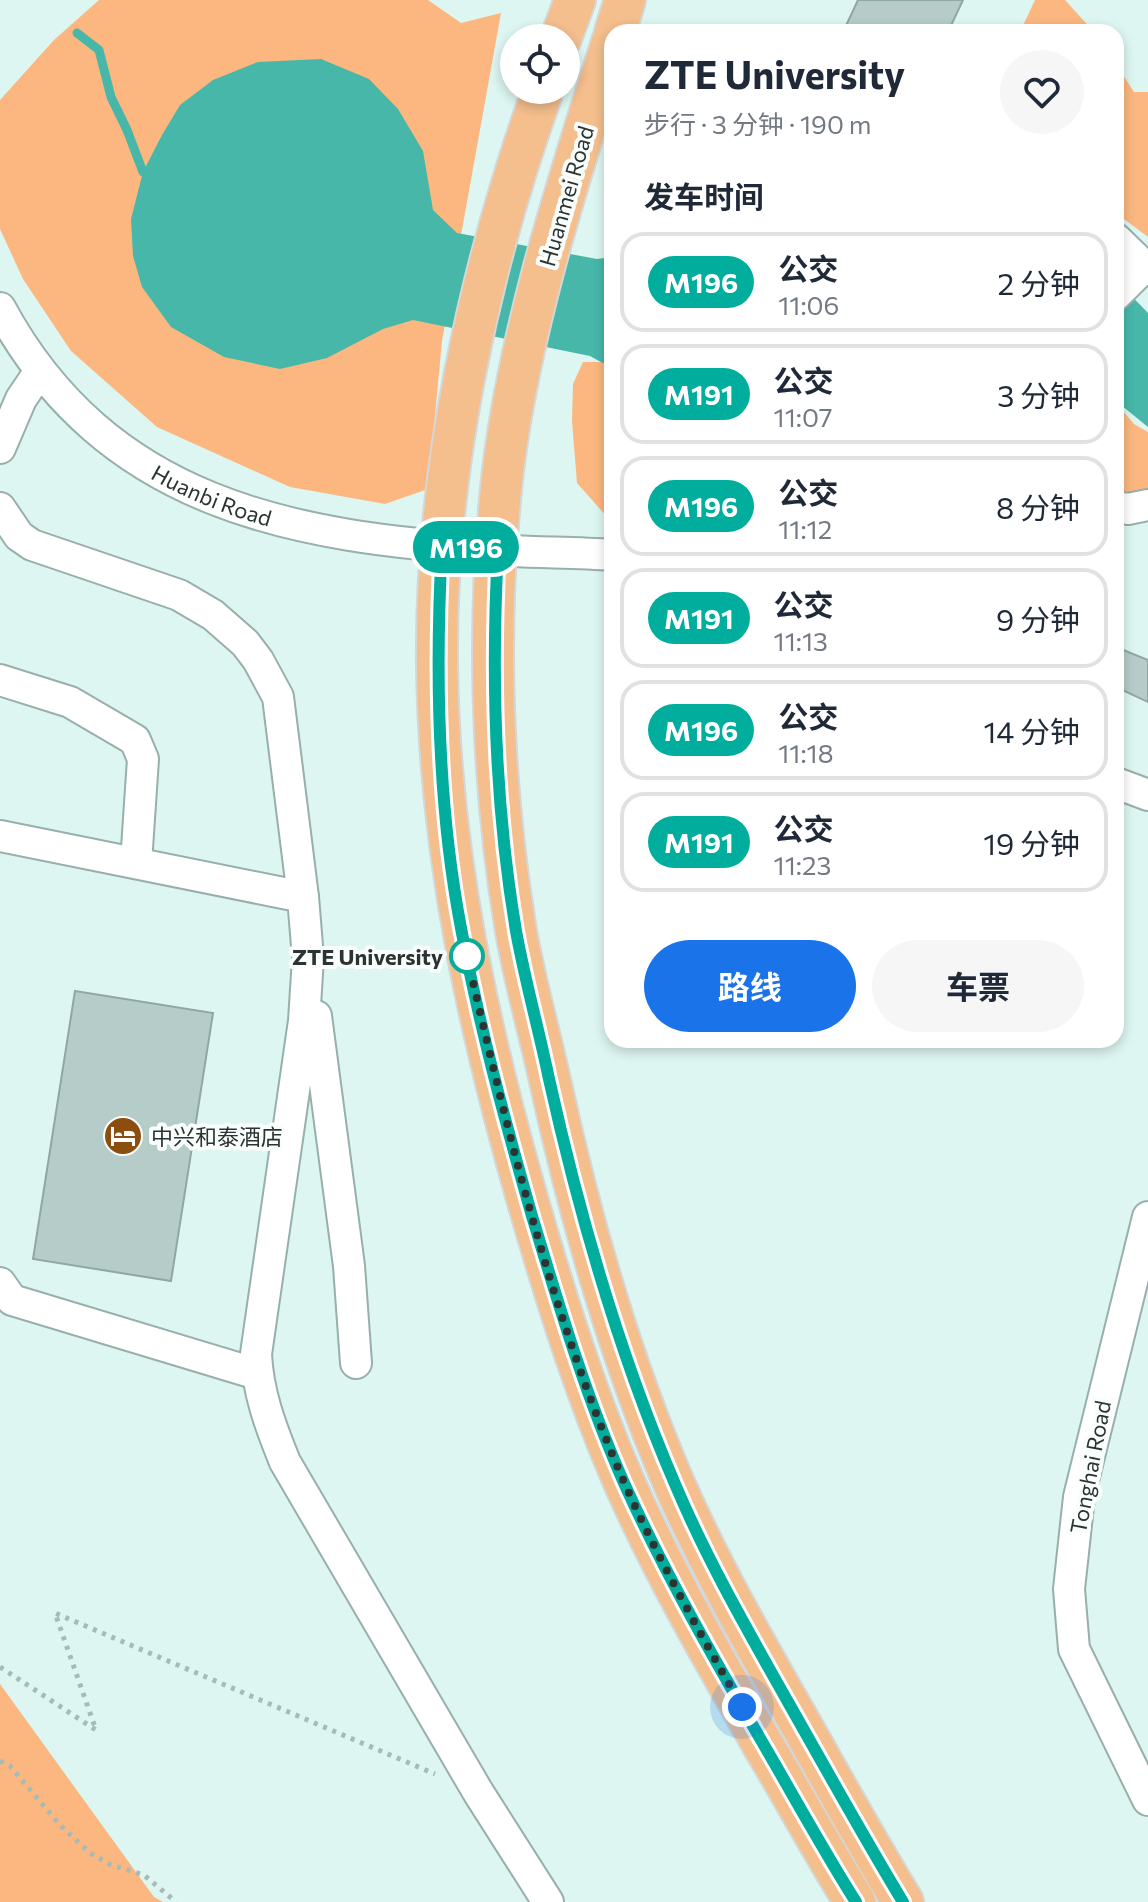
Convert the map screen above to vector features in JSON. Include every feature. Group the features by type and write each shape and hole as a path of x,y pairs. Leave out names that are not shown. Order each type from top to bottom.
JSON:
{"main road":[{"path":"566,24 575,0"},
{"path":"618,24 625,0"},
{"name":"Huanmei Road","path":"604,68 554,229 524,352 504,468 494,618 497,742 517,933 560,1127 609,1307 649,1422 741,1619 903,1902"},
{"path":"539,104 503,218 472,342 457,425 442,545 437,663 440,728 460,926 508,1131 558,1301 608,1443 659,1556 735,1696 855,1902"}],"street":[{"path":"1124,247 1146,268 1124,288"},
{"name":"Huanbi Road","path":"0,308 40,371 75,410 117,448 163,477 211,498 312,528 442,545 604,554"},
{"path":"0,448 21,399 40,371"},
{"path":"1124,508 1148,505"},
{"path":"0,508 19,536 32,545 156,586 199,606 229,628 258,660 270,679 282,714 308,958 349,1266 356,1363"},
{"path":"0,680 70,702 135,740 143,759 136,863"},
{"path":"1124,786 1148,795"},
{"path":"0,836 303,897"},
{"path":"308,958 304,1021 256,1354 265,1412 285,1462 478,1792 548,1902"},
{"name":"Tonghai Road","path":"1148,1217 1079,1497 1069,1589 1074,1649 1148,1800"},
{"path":"0,1283 12,1300 257,1374"}],"path":[{"path":"0,1667 96,1730 55,1613 478,1792"},
{"path":"0,1761 10,1766 60,1825 90,1853 111,1865 144,1875 176,1902"}],"shaded area":[{"path":"99,0 428,0 461,23 501,13 442,341 428,489 385,504 290,487 157,427 71,351 23,279 0,229 0,100 54,40"},
{"path":"1035,0 1065,0 1087,24 1024,24"},
{"path":"321,59 369,79 398,109 423,151 433,210 457,233 604,258 604,364 590,356 413,320 383,329 327,358 280,369 224,357 171,327 142,287 133,256 131,219 143,172 180,105 213,80 258,62"},
{"path":"1124,76 1134,92 1148,92 1148,237 1124,219"},
{"path":"1124,288 1148,313 1148,427 1124,408"},
{"path":"583,362 604,363 604,513 577,483 572,421 573,384"},
{"path":"1124,412 1134,424 1148,432 1148,496 1131,498 1124,495"},
{"path":"0,1684 154,1897 163,1902 0,1902"}],"building":[{"path":"858,0 963,0 952,24 847,24"},
{"path":"1124,650 1148,660 1148,702 1124,691"},
{"name":"中兴和泰酒店","path":"75,991 213,1013 171,1281 33,1259"}],"waterway":[{"path":"77,33 99,50 111,97 143,172"}],"bus line":[{"name":"M196","path":"856,1902 729,1685 666,1570 608,1443 558,1301 508,1131 460,926 440,728 437,663 442,545 498,550 494,618 497,742 517,933 581,1211 629,1368 677,1488 741,1619 903,1902"}],"place":[{"name":"ZTE University","path":"467,956"},
{"name":"中兴和泰酒店","path":"123,1136"}],"route":[{"path":"467,956 508,1131 558,1301 591,1398 645,1528 742,1707"}]}
